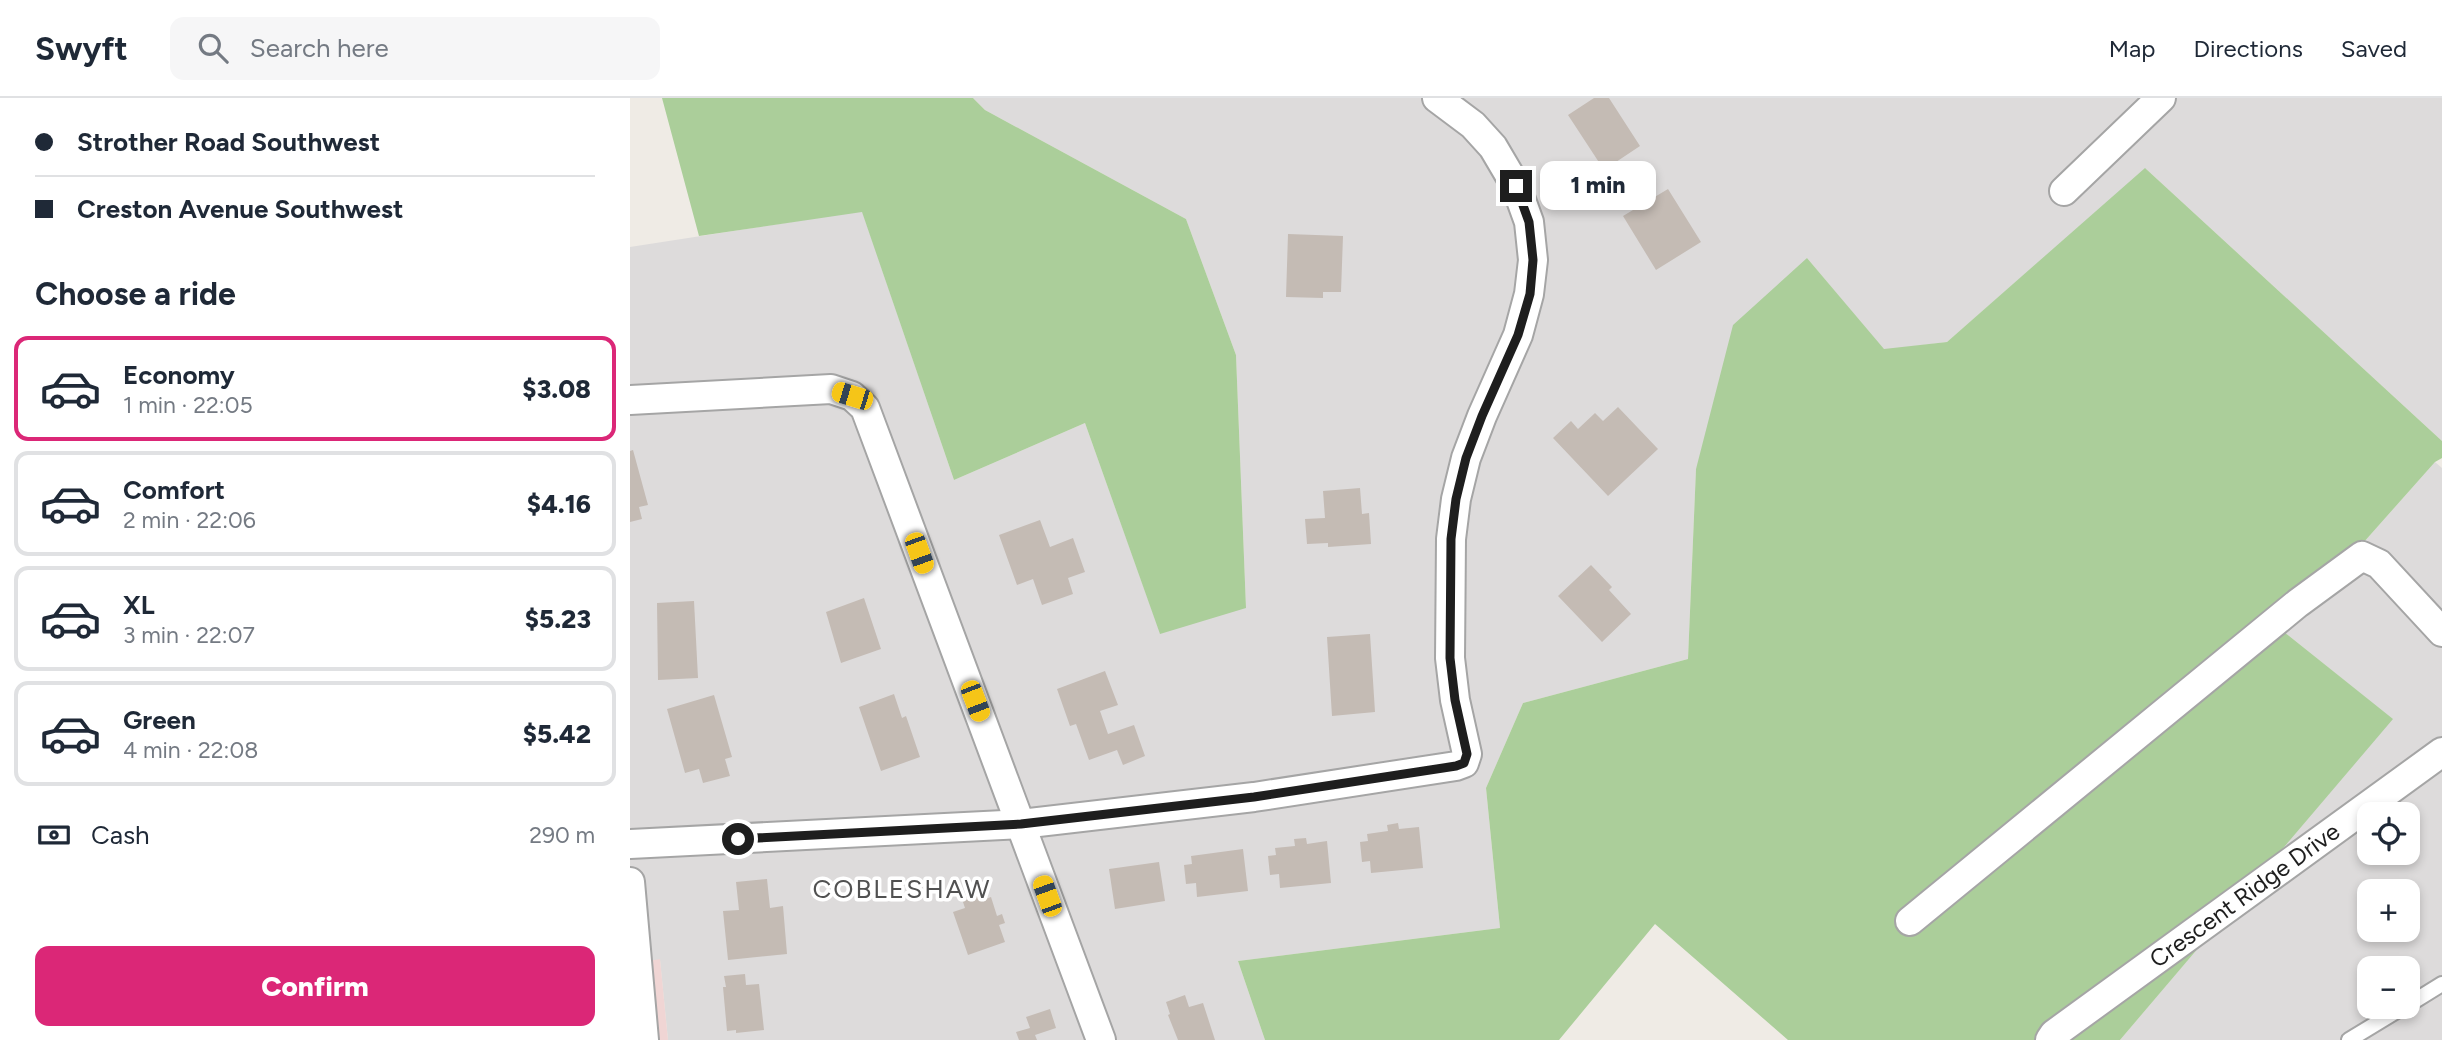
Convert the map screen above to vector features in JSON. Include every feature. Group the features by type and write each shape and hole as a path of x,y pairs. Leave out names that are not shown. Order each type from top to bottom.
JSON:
{"street":[{"path":"630,844 1021,824 1254,797 1464,763 1467,754 1455,700 1450,658 1451,539 1456,499 1466,458 1518,335 1530,294 1533,260 1529,222 1516,186 1486,139 1473,125 1437,98"},
{"path":"2064,191 2161,98"},
{"path":"630,400 831,389 852,396 865,408 1101,1040"},
{"path":"1910,921 2298,603 2362,556 2379,564 2442,632"},
{"name":"Crescent Ridge Drive","path":"2050,1040 2054,1034 2442,752"},
{"path":"630,882 644,1040"}],"lane":[{"path":"2420,997 2442,984"},
{"path":"2349,1040 2384,1019"}],"shaded area":[{"path":"973,98 2442,98 2442,441 2146,169 1947,342 1884,350 1807,258 1696,469 1688,659 1523,703 1486,788 1500,928 1238,961 1265,1040 668,1040 660,960 630,964 630,247 862,211 954,480 1085,423 1160,633 1246,607 1236,355 1186,219 985,110"},
{"path":"2435,462 2442,468 2442,1040 2120,1040 2392,719 2284,632"},
{"path":"660,959 668,1040 630,1040 630,964"}],"green space":[{"path":"662,98 973,98 985,110 1186,219 1236,355 1246,608 1160,634 1085,423 954,480 862,212 699,236"},
{"path":"2145,168 2442,441 2442,458 2435,462 2284,632 2393,719 2120,1040 1788,1040 1655,924 1559,1040 1265,1040 1238,961 1500,928 1486,788 1523,703 1688,659 1696,469 1733,325 1807,258 1884,349 1947,342"}],"building":[{"path":"1594,98 1609,98 1640,146 1604,170 1568,115"},
{"path":"1668,189 1701,242 1656,270 1623,216"},
{"path":"1288,234 1343,236 1341,292 1323,292 1323,298 1286,297"},
{"path":"1618,407 1658,449 1608,496 1553,438 1571,421 1578,429 1595,413 1603,421"},
{"path":"633,450 648,505 639,507 642,519 630,522 630,451"},
{"path":"1360,488 1362,514 1369,513 1371,544 1328,547 1328,543 1307,544 1305,519 1325,518 1323,491"},
{"path":"1040,520 1050,547 1073,538 1085,572 1068,578 1073,594 1042,605 1033,579 1017,585 999,535"},
{"path":"1591,565 1612,587 1609,590 1631,614 1602,642 1558,596"},
{"path":"864,598 881,649 841,663 826,612"},
{"path":"694,601 698,678 658,680 657,603"},
{"path":"1370,634 1375,712 1332,716 1327,637"},
{"path":"1105,671 1118,705 1100,711 1108,734 1134,725 1145,756 1123,765 1117,750 1089,760 1076,724 1070,726 1057,689"},
{"path":"894,694 902,718 906,716 920,757 881,771 859,707"},
{"path":"714,695 732,757 725,759 730,776 703,783 699,769 685,773 667,709"},
{"path":"1398,823 1399,829 1419,827 1423,868 1371,873 1370,861 1362,862 1360,842 1368,841 1367,834 1388,831 1387,825"},
{"path":"1306,838 1307,844 1327,841 1331,883 1280,888 1279,874 1270,875 1268,856 1276,855 1275,848 1295,846 1294,839"},
{"path":"1243,849 1248,891 1197,897 1196,883 1186,884 1184,865 1192,864 1191,856"},
{"path":"1159,862 1165,901 1115,909 1109,869"},
{"path":"767,879 770,908 783,906 787,954 728,960 723,911 739,910 736,882"},
{"path":"980,892 983,900 991,897 997,916 1002,914 1005,923 999,925 1005,942 968,955 953,912 965,908 962,899"},
{"path":"745,974 746,985 759,984 764,1030 736,1033 736,1030 727,1031 724,976"},
{"path":"1185,995 1189,1007 1203,1003 1215,1040 1178,1040 1166,1002"},
{"path":"1050,1009 1056,1028 1035,1035 1037,1040 1019,1040 1016,1032 1030,1028 1026,1017"}],"district":[{"name":"COBLESHAW","path":"902,889"}],"route":[{"path":"738,839 1021,824 1254,797 1464,763 1467,754 1455,700 1450,658 1451,539 1456,499 1466,458 1518,335 1530,294 1533,260 1529,222 1516,186"}]}
